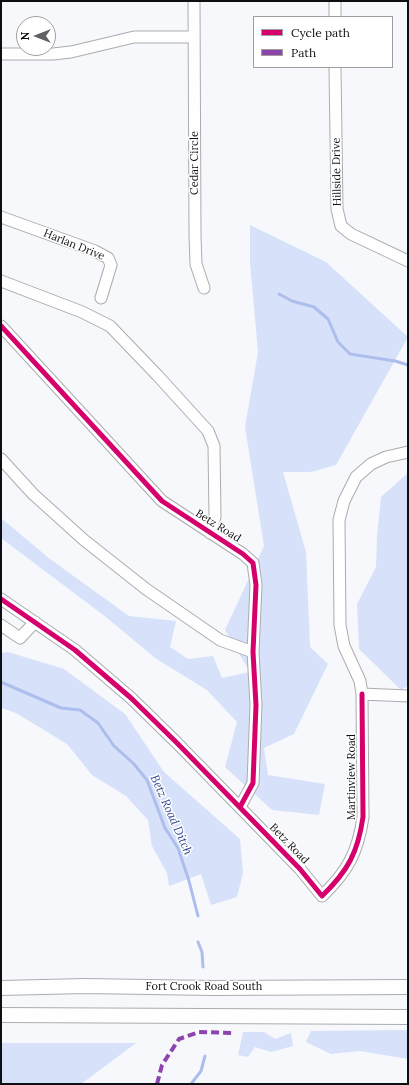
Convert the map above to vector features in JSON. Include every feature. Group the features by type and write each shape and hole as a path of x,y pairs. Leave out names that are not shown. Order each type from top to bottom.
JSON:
{"main road":[{"name":"Fort Crook Road South","path":"1,988 85,986 213,988 408,987"},
{"path":"1,1015 408,1016"},
{"path":"1,1020 67,1016"}],"street":[{"name":"Cedar Circle","path":"194,1 193,37 196,264 204,288"},
{"path":"335,1 335,16"},
{"path":"1,54 65,53 88,49 134,37 193,37"},
{"name":"Hillside Drive","path":"335,68 337,209 341,226 351,234 408,261"},
{"name":"Harlan Drive","path":"1,217 95,251 108,258 111,265 101,298"},
{"name":"Betz Road","path":"1,281 82,312 110,326 208,431 214,446 215,518 210,533"},
{"name":"Betz Road","path":"1,326 162,502 243,554 253,563 256,585 253,652 256,705 253,783 240,807"},
{"name":"Martinview Road","path":"322,896 346,869 357,847 363,817 362,694 360,681 344,646 340,625 339,520 344,501 356,477 371,464 386,457 408,452"},
{"path":"1,459 33,494 84,540 146,589 220,640 253,652"},
{"name":"Betz Road","path":"1,599 75,650 131,698 178,743 300,869 322,896"},
{"path":"1,625 20,638 34,622"},
{"path":"362,694 408,696"}],"shaded area":[{"path":"250,225 326,262 408,337 336,465 311,472 283,472 306,552 310,647 328,664 294,734 264,748 268,775 325,784 319,815 272,810 225,767 237,722 207,690 155,658 106,617 1,538 1,518 50,559 129,616 176,621 170,647 188,659 213,656 222,678 250,672 225,630 264,546 245,427 258,352 250,263"},
{"path":"408,473 408,686 401,690 359,649 357,604 376,567 381,497"},
{"path":"8,652 64,669 125,714 164,772 240,839 243,873 237,897 211,905 201,874 169,886 167,873 152,846 148,820 126,796 92,775 67,744 16,713 1,708 1,653"},
{"path":"408,1030 408,1059 360,1051 331,1054 306,1042 311,1031"},
{"path":"243,1032 264,1032 275,1039 291,1033 293,1046 271,1052 255,1047 248,1057 238,1055"},
{"path":"1,1043 136,1043 81,1084 1,1084"}],"waterway":[{"path":"279,294 292,301 314,307 328,319 338,342 350,354 395,361 408,365"},
{"name":"Betz Road Ditch","path":"1,682 61,708 80,710 98,723 114,746 133,763 147,780 165,828 178,848 189,881 198,916"},
{"name":"Betz Road Ditch","path":"198,942 202,952 203,967"},
{"name":"Betz Road Ditch","path":"191,1084 201,1071 205,1056"}],"marked path":[{"path":"157,1084 162,1065 179,1039 199,1032 235,1033"}],"cycle path":[{"path":"1,326 162,501 243,554 253,563 256,585 253,652 256,705 253,783 240,807"},
{"path":"1,599 75,650 131,698 300,869 322,896 339,878 345,869 355,851 361,829 363,817 362,694"}]}
